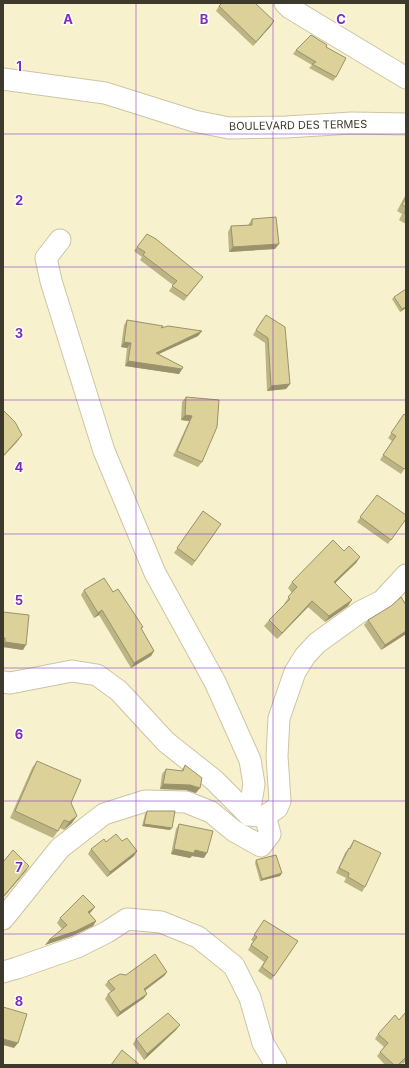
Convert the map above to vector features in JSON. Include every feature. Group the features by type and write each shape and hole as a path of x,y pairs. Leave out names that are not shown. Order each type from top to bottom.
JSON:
{"street":[{"path":"285,3 290,8 406,78"},
{"name":"BOULEVARD DES TERMES","path":"3,79 104,93 194,121 230,128 286,127 352,123 406,124"},
{"path":"60,240 46,258 51,281 104,451 155,573 215,682 250,760 257,816"},
{"path":"257,816 277,808 280,801 278,756 279,718 295,672 305,656 323,638 360,612 382,601 406,575"},
{"path":"3,682 72,671 97,675 119,691 166,742 257,816 270,834 261,846 234,831 211,812 186,802 145,801 104,814 60,848 3,919"},
{"path":"3,972 77,947 107,932 127,919 161,922 198,937 234,966 250,998 263,1043 276,1065"}],"building":[{"path":"222,3 255,3 274,21 256,42 219,6"},
{"path":"311,35 327,45 326,47 346,58 336,77 312,64 316,62 296,50"},
{"path":"406,197 406,207 402,205"},
{"path":"276,217 279,244 233,247 231,226 252,225 252,219"},
{"path":"147,234 156,239 203,277 187,296 172,286 177,281 143,255 145,252 137,247"},
{"path":"406,289 406,307 402,309 394,297"},
{"path":"266,315 285,327 290,384 271,386 268,338 256,330"},
{"path":"127,320 163,326 161,328 168,326 202,331 156,353 183,367 182,369 128,361 131,343 124,342"},
{"path":"186,397 219,400 217,427 202,462 177,451 192,416 185,415"},
{"path":"3,410 15,422 22,435 4,455 3,454"},
{"path":"404,414 406,416 406,467 404,469 383,455 396,436 391,433"},
{"path":"377,495 406,515 406,519 391,540 360,517"},
{"path":"203,511 221,524 195,561 177,548"},
{"path":"333,540 344,551 349,546 360,557 334,582 352,600 329,616 312,601 282,633 269,620 290,599 288,597 297,587 292,582"},
{"path":"104,578 113,592 118,589 143,627 141,628 154,651 134,663 102,610 98,613 84,590"},
{"path":"401,597 406,605 406,631 385,645 368,620 391,606"},
{"path":"3,612 29,615 26,645 5,642 5,638 3,638"},
{"path":"37,761 81,780 71,803 77,816 69,822 64,820 58,831 15,811"},
{"path":"185,765 202,778 200,788 190,785 163,784 166,769 183,771"},
{"path":"147,811 175,811 172,828 144,824"},
{"path":"179,824 213,831 207,853 195,850 194,853 174,849"},
{"path":"116,834 122,841 127,838 137,851 110,872 91,849 104,839 106,842"},
{"path":"354,840 381,853 365,887 348,877 349,873 339,868"},
{"path":"13,850 29,866 3,897 3,862"},
{"path":"276,855 282,873 262,879 256,860"},
{"path":"83,895 95,907 88,912 96,921 76,931 49,940 67,925 60,918"},
{"path":"264,920 298,941 274,976 262,967 268,957 251,945 257,937 254,935"},
{"path":"155,954 167,972 144,989 147,994 120,1012 108,994 115,989 108,981 120,974 126,975"},
{"path":"3,1007 27,1014 18,1043 3,1039"},
{"path":"406,1012 406,1059 405,1058 398,1065 394,1065 380,1052 388,1043 378,1034 395,1015 399,1020"},
{"path":"168,1013 180,1025 147,1054 136,1039"},
{"path":"122,1050 140,1065 111,1065"}]}
